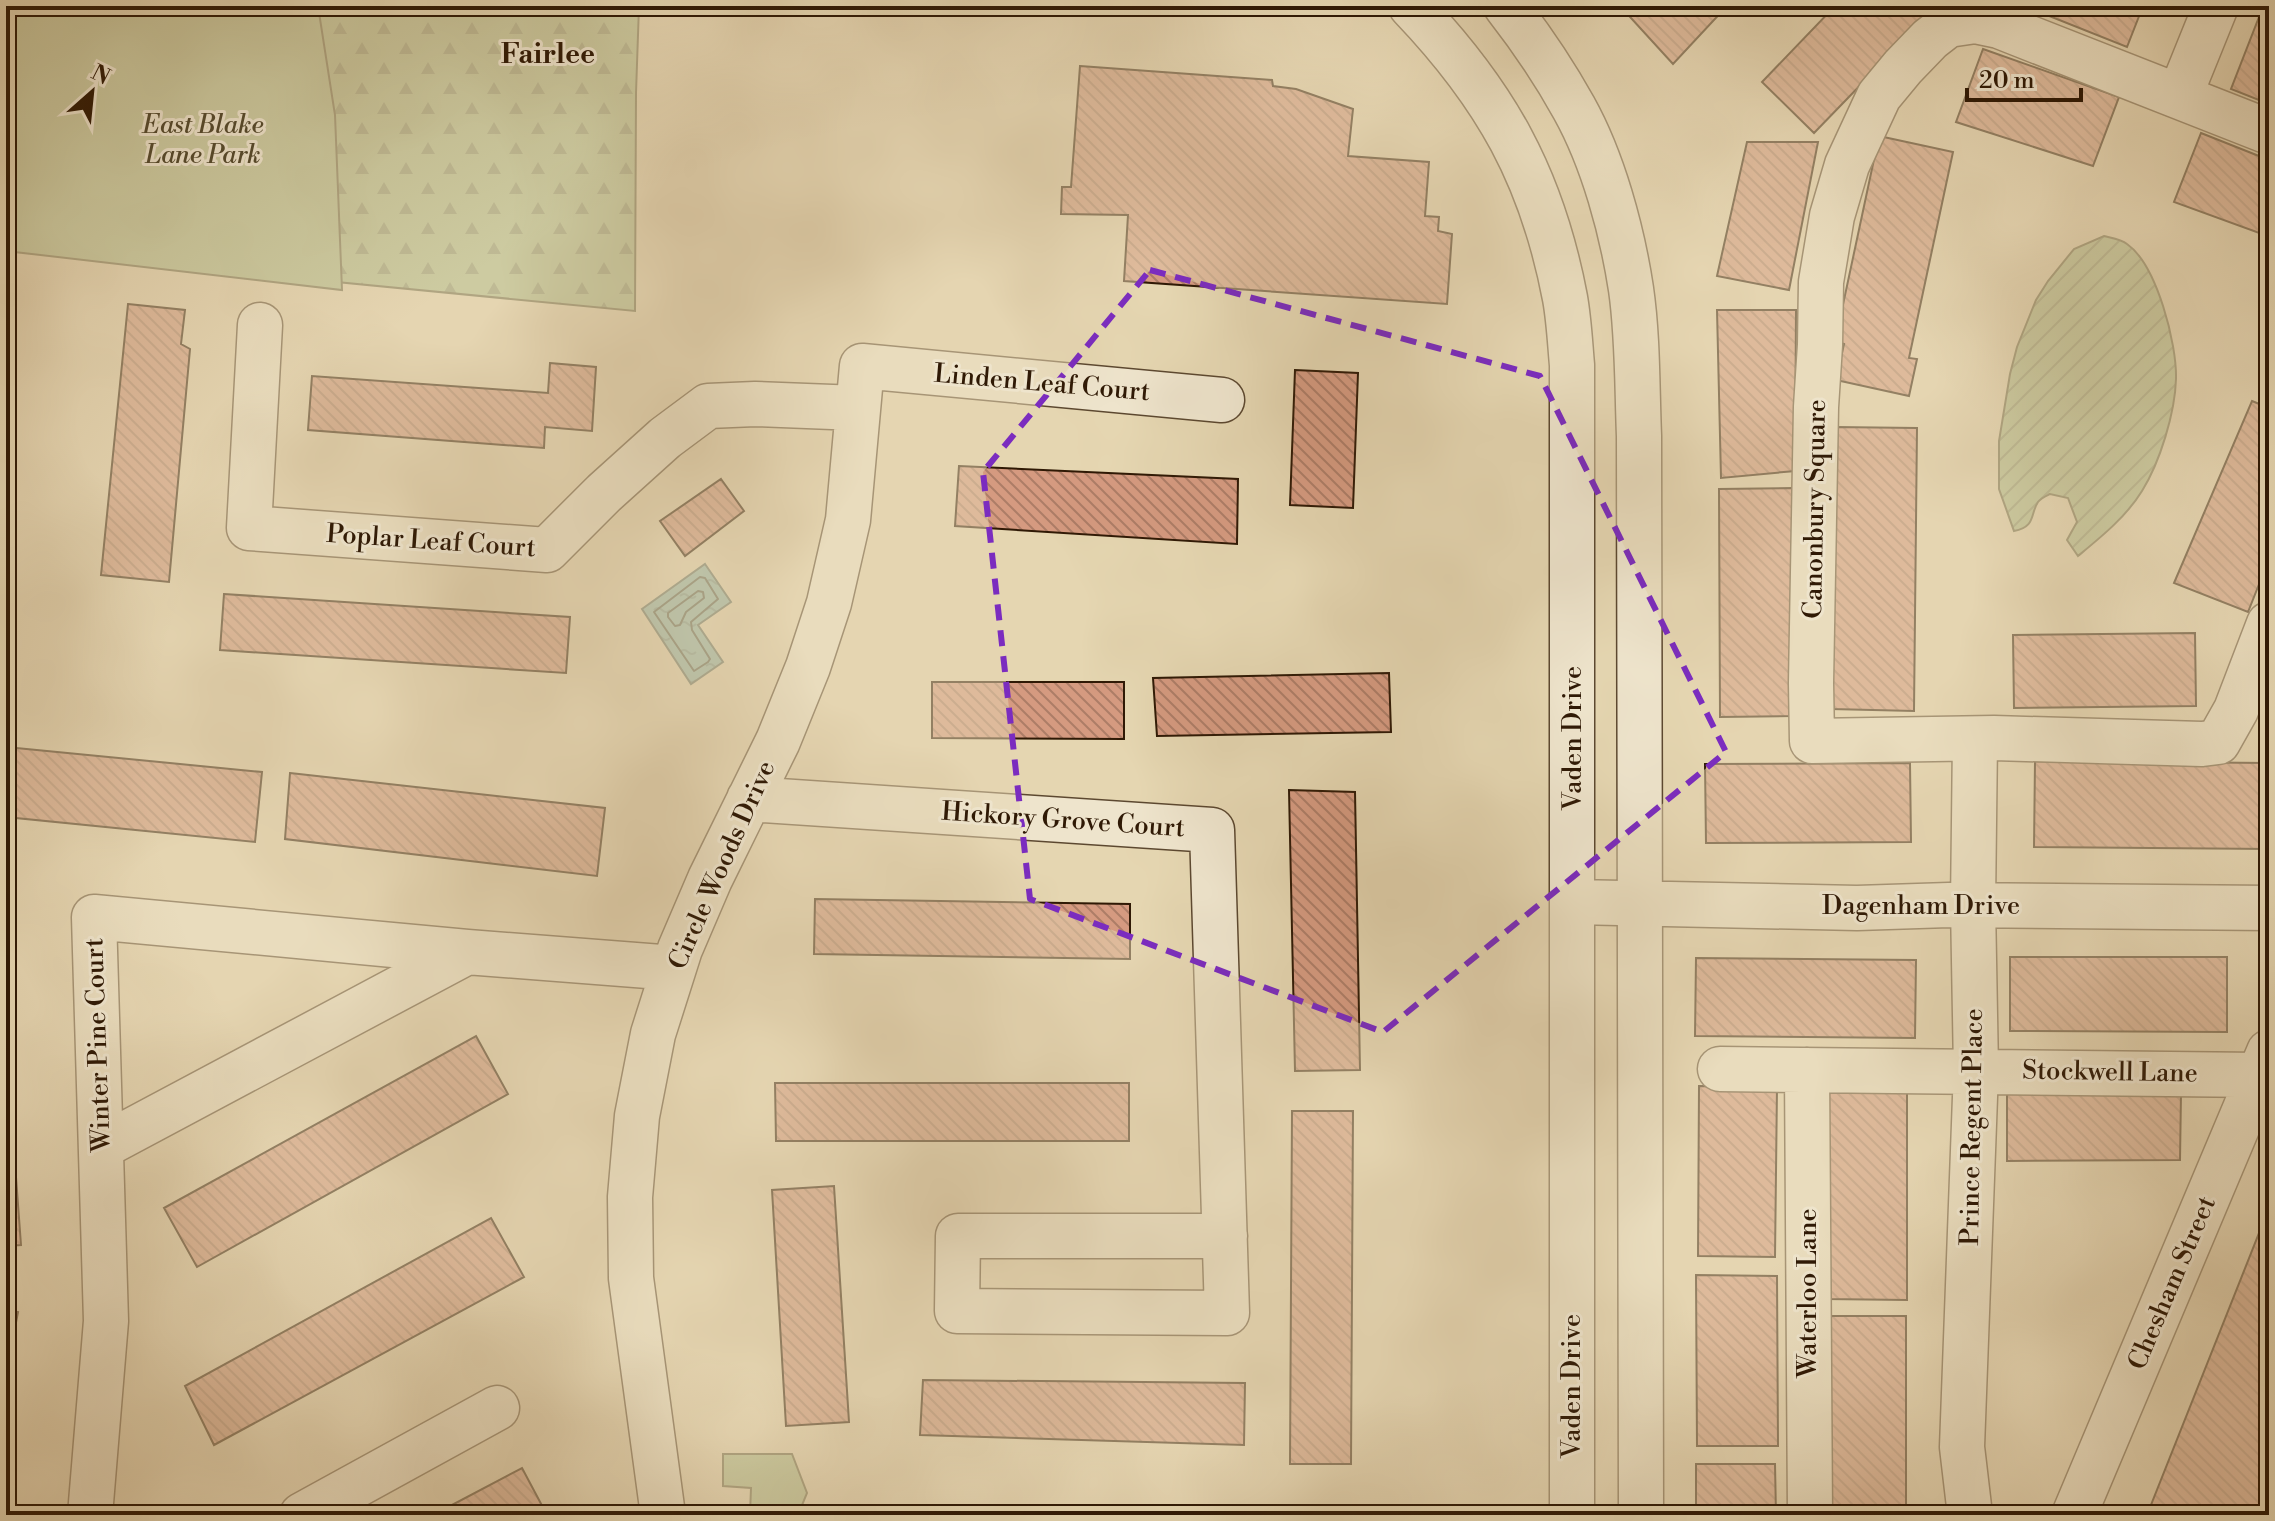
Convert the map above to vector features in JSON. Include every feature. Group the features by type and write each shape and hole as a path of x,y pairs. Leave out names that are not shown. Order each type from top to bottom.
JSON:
{"street":[{"name":"Vaden Drive","path":"1412,6 1458,57 1512,138 1536,192 1552,240 1565,301 1572,365 1572,1515"},
{"path":"1506,6 1538,49 1587,136 1619,227 1631,290 1639,436 1641,1515"},
{"path":"2180,95 2216,6"},
{"name":"Canonbury Square","path":"2269,132 1999,26 1975,21 1948,25 1930,39 1879,96 1847,165 1832,216 1821,282 1815,423 1812,741 1975,739 2218,742 2236,710 2269,624"},
{"name":"Poplar Leaf Court","path":"260,325 249,528 547,550 665,438 708,406 755,404 860,387"},
{"name":"Linden Leaf Court","path":"860,387 1222,400"},
{"name":"Circle Woods Drive","path":"663,1515 631,1278 630,1197 640,1102 653,1034 680,949 710,879 784,727 829,603 848,520 860,387"},
{"name":"Prince Regent Place","path":"1970,1515 1962,1447 1976,1070 1973,905 1975,739"},
{"name":"Hickory Grove Court","path":"749,799 1212,830 1225,1236 1227,1313 957,1311 958,1236 1225,1236"},
{"name":"Dagenham Drive","path":"1573,902 1857,908 1973,905 2269,908"},
{"name":"Winter Pine Court","path":"90,1515 106,1321 94,917 674,968"},
{"path":"101,1147 467,952"},
{"name":"Stockwell Lane","path":"1720,1069 1976,1070 2264,1063"},
{"name":"Chesham Street","path":"2074,1515 2264,1063"},
{"name":"Waterloo Lane","path":"1807,1070 1810,1515"},
{"path":"302,1515 497,1408"}],"highlighted area":[{"path":"1150,270 1540,376 1726,752 1383,1032 1030,899 983,472"}],"green space":[{"path":"6,6 639,6 635,311 6,250"},
{"name":"East Blake Lane Park","path":"6,6 318,6 335,115 342,290 6,251"},
{"path":"2104,236 2125,242 2138,254 2156,287 2173,346 2175,392 2170,422 2160,452 2142,491 2121,518 2078,556 2067,540 2077,522 2068,498 2050,494 2044,497 2038,502 2029,523 2014,531 1999,489 1999,441 2017,347 2036,300 2074,249"},
{"path":"723,1454 792,1454 807,1493 798,1515 750,1515 751,1488 723,1486"}],"water":[{"path":"705,564 731,602 698,625 723,662 691,684 642,609"}],"building":[{"path":"1620,6 1727,6 1673,64"},
{"path":"1835,6 1937,6 1814,133 1762,82"},
{"path":"2024,6 2143,6 2127,47"},
{"path":"2259,17 2269,21 2269,104 2231,89"},
{"path":"1983,49 2119,97 2093,166 1956,122"},
{"path":"1080,66 1272,80 1273,86 1296,89 1353,109 1348,156 1429,162 1425,216 1439,217 1438,231 1452,234 1447,304 1124,281 1128,215 1061,214 1062,187 1071,187"},
{"path":"2201,133 2269,160 2269,216 2262,234 2174,202"},
{"path":"1879,136 1953,152 1909,358 1917,359 1909,396 1836,380 1844,344 1835,342"},
{"path":"1747,142 1818,142 1789,290 1717,276"},
{"path":"128,304 185,310 181,344 190,349 169,582 101,575"},
{"path":"1717,310 1796,310 1795,471 1721,478"},
{"path":"2269,355 2269,375 2263,372"},
{"path":"550,363 596,367 592,431 545,427 544,448 308,430 312,376 548,393"},
{"path":"1295,370 1358,373 1353,508 1290,505"},
{"path":"2252,401 2269,408 2269,559 2248,612 2174,583"},
{"path":"1835,427 1917,428 1914,711 1831,709"},
{"path":"959,466 1238,479 1237,544 955,526"},
{"path":"721,479 744,511 685,556 660,521"},
{"path":"1793,488 1792,716 1720,717 1719,489"},
{"path":"224,594 570,617 566,673 220,650"},
{"path":"2195,633 2196,706 2014,708 2013,635"},
{"path":"2269,659 2269,712 2251,705"},
{"path":"1389,673 1391,732 1157,736 1153,678"},
{"path":"932,682 1124,682 1124,739 932,738"},
{"path":"6,747 262,772 255,842 6,817"},
{"path":"2035,761 2269,763 2269,849 2034,847"},
{"path":"1910,763 1911,842 1706,843 1705,764"},
{"path":"290,773 605,808 597,876 285,839"},
{"path":"1289,790 1355,792 1360,1070 1295,1071"},
{"path":"815,899 1130,904 1130,959 814,954"},
{"path":"2010,957 2227,957 2227,1032 2010,1031"},
{"path":"1696,958 1916,960 1915,1038 1695,1036"},
{"path":"476,1036 508,1094 197,1267 164,1208"},
{"path":"6,1041 21,1245 6,1246"},
{"path":"775,1083 1129,1083 1129,1141 776,1141"},
{"path":"1699,1086 1777,1087 1775,1257 1698,1256"},
{"path":"1826,1087 1907,1087 1907,1300 1825,1299"},
{"path":"2007,1093 2181,1093 2180,1160 2007,1161"},
{"path":"1292,1111 1353,1111 1351,1464 1290,1464"},
{"path":"834,1186 849,1422 786,1426 772,1190"},
{"path":"2267,1213 2267,1515 2147,1515"},
{"path":"491,1218 524,1277 214,1445 185,1386"},
{"path":"1696,1275 1777,1276 1778,1446 1697,1446"},
{"path":"6,1310 18,1312 6,1375"},
{"path":"1825,1316 1906,1316 1906,1515 1825,1515"},
{"path":"923,1380 1245,1383 1244,1445 920,1435"},
{"path":"1696,1464 1775,1464 1776,1515 1696,1515"},
{"path":"522,1468 547,1515 433,1515"}],"district":[{"name":"Fairlee","path":"548,54"}]}
